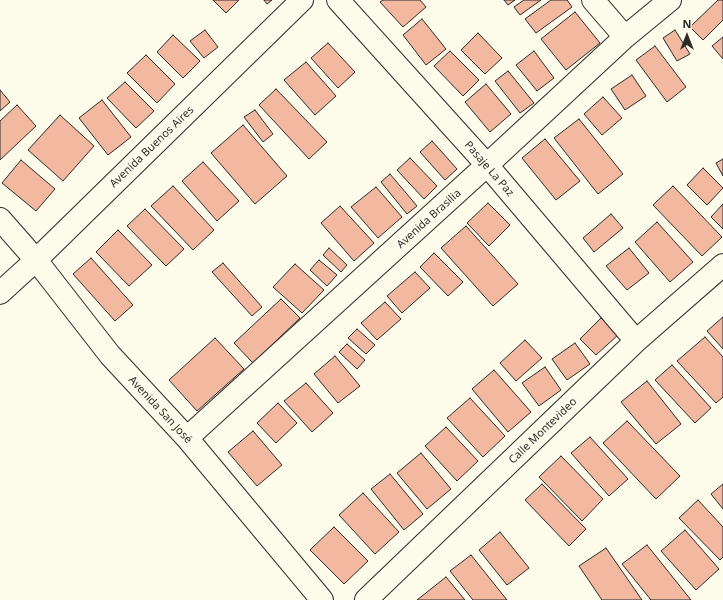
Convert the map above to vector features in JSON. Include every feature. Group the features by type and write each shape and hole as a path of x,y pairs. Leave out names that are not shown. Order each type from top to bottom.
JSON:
{"street":[{"name":"Avenida Buenos Aires","path":"0,294 302,0"},
{"name":"Pasaje La Paz","path":"338,0 487,166 636,341"},
{"path":"593,0 625,37"},
{"name":"Avenida Brasilia","path":"187,438 487,166 625,37 670,0"},
{"name":"Avenida San José","path":"0,219 36,260 110,355 187,438 322,600"},
{"name":"Calle Montevideo","path":"366,600 636,341 723,265"}],"building":[{"path":"213,0 239,0 226,13"},
{"path":"264,0 272,0 267,4"},
{"path":"383,0 420,0 426,7 403,27 380,2"},
{"path":"504,0 515,0 508,5"},
{"path":"524,0 541,0 520,15 514,7"},
{"path":"551,0 567,0 572,7 536,33 525,19"},
{"path":"718,0 723,0 723,20 703,40 690,27"},
{"path":"575,12 600,43 566,70 541,39"},
{"path":"422,19 446,49 426,65 403,35"},
{"path":"205,30 218,47 204,58 190,41"},
{"path":"675,30 690,54 677,61 663,38"},
{"path":"478,33 502,58 485,74 461,50"},
{"path":"173,35 200,61 183,78 157,52"},
{"path":"723,37 723,59 712,46"},
{"path":"328,43 355,72 338,88 311,58"},
{"path":"655,46 686,87 667,102 636,60"},
{"path":"450,51 479,80 463,96 434,66"},
{"path":"534,51 554,78 537,91 516,65"},
{"path":"146,55 175,84 157,103 127,73"},
{"path":"306,62 336,96 315,115 284,80"},
{"path":"508,71 534,103 520,113 495,81"},
{"path":"632,75 646,96 625,110 611,89"},
{"path":"125,82 154,111 136,128 107,98"},
{"path":"486,84 511,114 490,132 465,102"},
{"path":"276,89 327,142 309,159 259,105"},
{"path":"0,90 10,102 0,111"},
{"path":"603,97 622,118 602,135 584,114"},
{"path":"102,100 131,137 108,155 79,118"},
{"path":"17,105 36,126 0,160 0,121"},
{"path":"255,110 273,134 263,142 244,117"},
{"path":"60,115 94,146 63,181 28,150"},
{"path":"579,119 623,174 598,194 554,138"},
{"path":"243,125 287,176 255,204 211,153"},
{"path":"545,139 580,181 556,200 522,158"},
{"path":"432,141 457,169 445,180 420,152"},
{"path":"410,158 437,186 424,199 397,170"},
{"path":"723,159 723,176 716,163"},
{"path":"21,160 55,189 36,211 2,183"},
{"path":"203,162 239,201 217,221 182,181"},
{"path":"703,168 723,188 707,205 687,185"},
{"path":"390,174 417,206 407,214 381,182"},
{"path":"173,186 214,230 193,250 151,206"},
{"path":"673,186 722,237 702,256 653,205"},
{"path":"376,187 402,217 378,238 351,207"},
{"path":"488,203 510,225 489,246 467,223"},
{"path":"723,204 723,229 711,217"},
{"path":"340,206 374,243 354,261 321,223"},
{"path":"145,209 184,249 166,266 127,226"},
{"path":"611,214 623,228 594,252 583,238"},
{"path":"657,222 693,262 670,282 635,242"},
{"path":"466,226 518,284 493,306 441,248"},
{"path":"118,230 152,265 129,286 96,252"},
{"path":"329,248 347,265 341,272 323,255"},
{"path":"629,248 649,273 627,290 606,266"},
{"path":"434,253 463,282 448,296 420,267"},
{"path":"91,258 133,305 115,321 73,274"},
{"path":"319,260 337,275 327,286 310,270"},
{"path":"223,263 262,307 252,316 212,272"},
{"path":"295,264 324,290 302,313 273,287"},
{"path":"415,272 430,288 402,313 387,296"},
{"path":"281,299 300,318 253,363 234,343"},
{"path":"385,302 401,319 377,340 361,323"},
{"path":"723,317 723,349 707,331"},
{"path":"601,318 618,335 596,355 580,339"},
{"path":"357,329 375,345 366,354 348,338"},
{"path":"705,337 723,357 723,397 716,403 677,361"},
{"path":"215,338 244,369 197,411 169,380"},
{"path":"525,340 542,358 516,381 500,363"},
{"path":"575,343 590,364 567,380 552,359"},
{"path":"347,344 365,360 357,369 339,352"},
{"path":"335,356 360,386 338,403 314,374"},
{"path":"672,365 711,408 695,423 655,380"},
{"path":"545,367 561,390 539,406 522,383"},
{"path":"494,370 531,412 508,432 472,389"},
{"path":"647,381 681,424 656,444 621,402"},
{"path":"306,383 333,413 312,432 284,401"},
{"path":"470,398 505,436 483,457 447,418"},
{"path":"278,403 297,423 276,443 257,423"},
{"path":"627,421 680,476 656,499 603,443"},
{"path":"446,427 478,461 457,481 425,446"},
{"path":"253,431 282,465 257,486 228,452"},
{"path":"590,437 628,479 609,496 571,453"},
{"path":"421,453 451,489 427,509 397,473"},
{"path":"561,456 603,499 582,521 539,477"},
{"path":"390,474 423,514 404,530 371,489"},
{"path":"542,484 586,529 569,546 525,500"},
{"path":"723,484 723,509 711,494"},
{"path":"363,493 399,532 375,554 339,515"},
{"path":"698,500 723,527 723,557 720,560 679,518"},
{"path":"334,527 368,561 344,584 310,550"},
{"path":"685,530 719,569 696,590 661,551"},
{"path":"500,532 529,568 507,585 479,550"},
{"path":"647,545 691,600 651,600 622,564"},
{"path":"606,548 642,600 602,600 579,566"},
{"path":"471,555 507,600 473,600 450,571"},
{"path":"446,577 465,600 417,600"}]}
